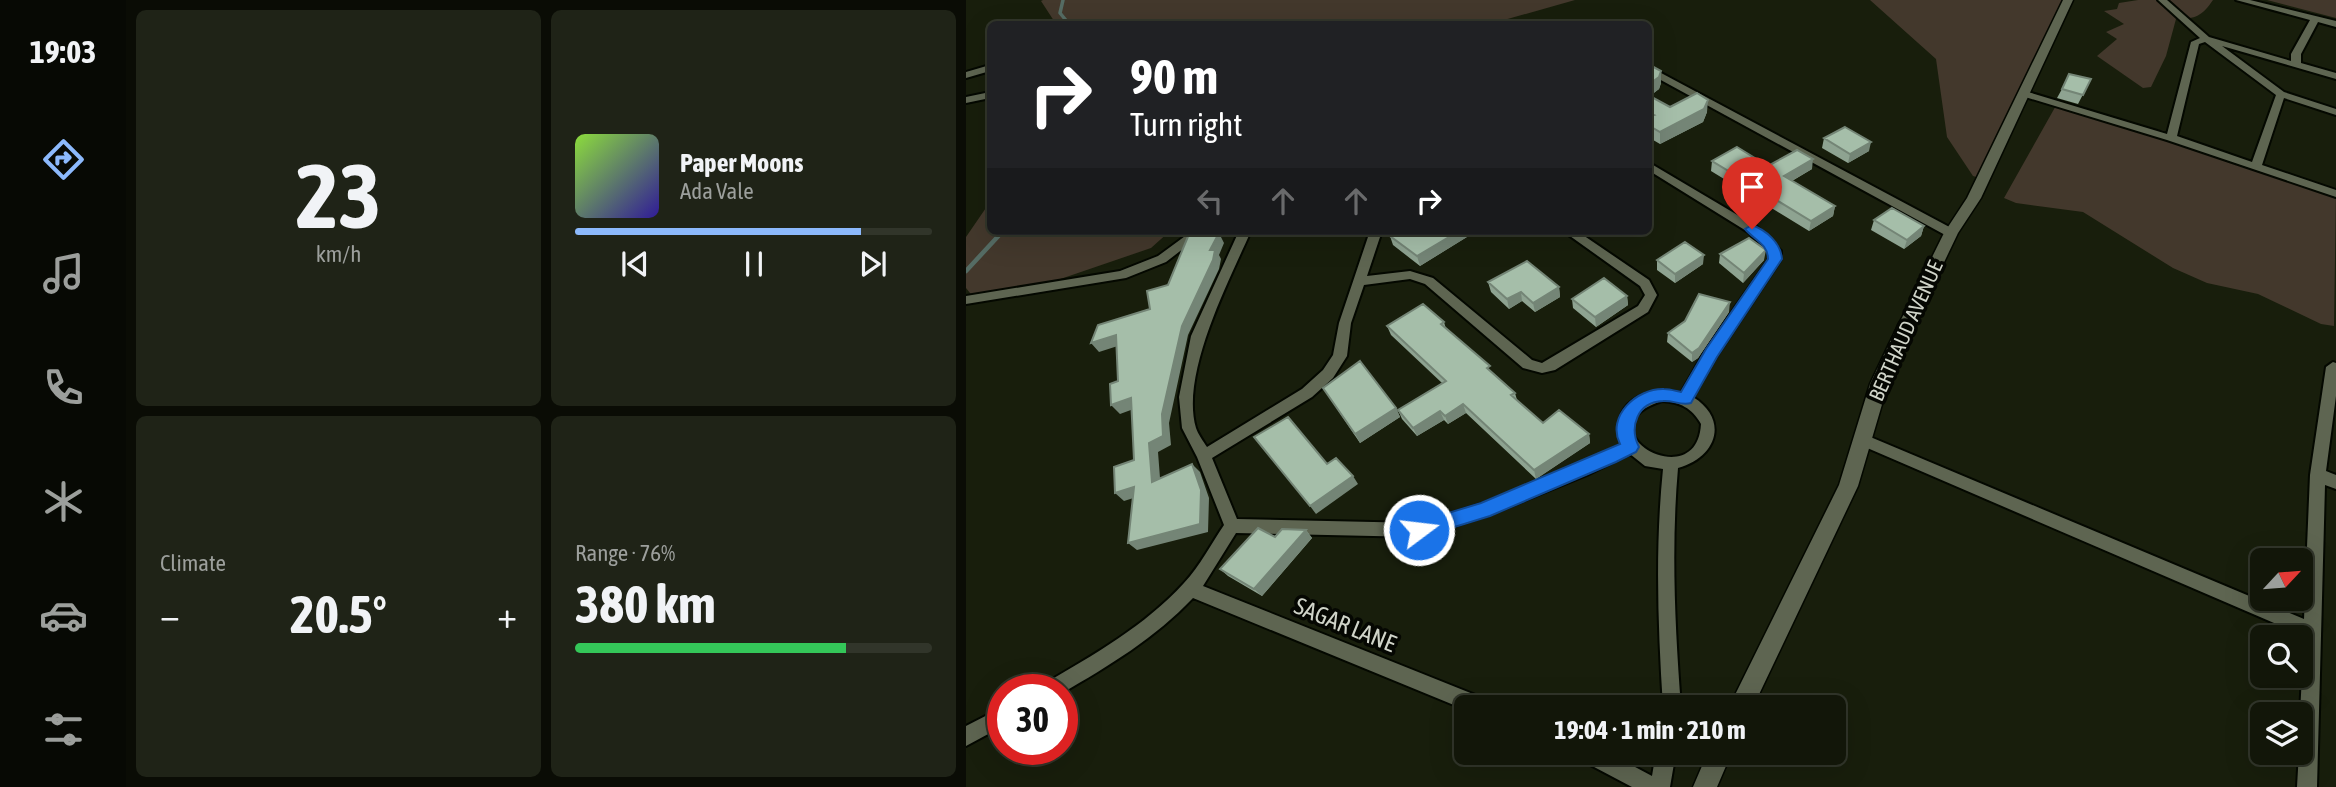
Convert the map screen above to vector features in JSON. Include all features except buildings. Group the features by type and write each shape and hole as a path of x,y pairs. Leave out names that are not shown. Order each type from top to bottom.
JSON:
{"street":[{"name":"BERTHAUD AVENUE","path":"1747,695 1848,486 1879,384 1951,233 1974,198 2068,0"},
{"path":"2162,0 2206,39 2281,94 2336,112"},
{"path":"2240,0 2336,24"},
{"path":"2296,65 2296,54 2315,19"},
{"path":"2171,138 2195,42 2206,39 2336,76"},
{"path":"966,75 987,69"},
{"path":"1652,71 1951,233"},
{"path":"2025,94 2171,138 2336,194"},
{"path":"2256,167 2281,94"},
{"path":"966,100 987,96"},
{"path":"1652,167 1752,229 1775,251 1775,259 1711,353 1685,399"},
{"path":"966,300 1122,275 1162,259 1195,235"},
{"path":"1232,526 1204,456 1189,428 1186,397 1198,336 1243,235"},
{"path":"1204,456 1307,393 1328,374 1340,356 1345,323 1375,235"},
{"path":"1361,281 1390,276 1420,277 1429,281 1528,364 1542,368 1550,366 1643,309 1651,295 1645,283 1575,235"},
{"path":"2312,625 2318,475 2333,367"},
{"path":"1674,395 1685,399 1703,414 1708,424 1708,435 1696,454 1671,463 1648,460 1630,447 1624,427 1632,408 1651,396 1674,395"},
{"path":"1863,440 2298,625"},
{"path":"1232,526 1419,530 1483,510 1583,470 1630,447"},
{"path":"1671,463 1668,495 1668,592 1672,695"},
{"path":"2318,475 2336,482"},
{"path":"1078,674 1107,658 1190,589 1232,526"},
{"name":"SAGAR LANE","path":"1190,589 1454,696"},
{"path":"2306,787 2310,688"},
{"path":"966,736 987,725"},
{"path":"1611,765 1652,787"},
{"path":"1660,787 1664,765"},
{"path":"1705,787 1714,765"}],"shaded area":[{"path":"1575,0 1501,21 1054,21 1041,1"},
{"path":"1870,0 2067,0 1983,179 1973,176 1947,137 1936,59"},
{"path":"2138,0 2213,0 2198,16 2176,19 2166,56 2151,87 2143,88 2097,56 2117,39 2106,32 2124,24 2104,11 2117,9 2119,3"},
{"path":"2267,0 2336,0 2336,18"},
{"path":"2058,102 2104,118 2174,133 2336,193 2334,326 2321,324 2258,294 2207,283 2173,268 2083,212 2016,203 2004,198"},
{"path":"987,206 987,235 1166,235 1151,248 1040,286 974,298 966,288 966,237"}],"waterway":[{"path":"1063,0 1060,13 1067,21"},
{"path":"966,271 999,235"}],"route":[{"path":"1419,530 1483,510 1610,457 1630,447 1625,437 1626,417 1640,401 1662,394 1685,399 1711,353 1775,259 1775,251 1752,229"}]}
